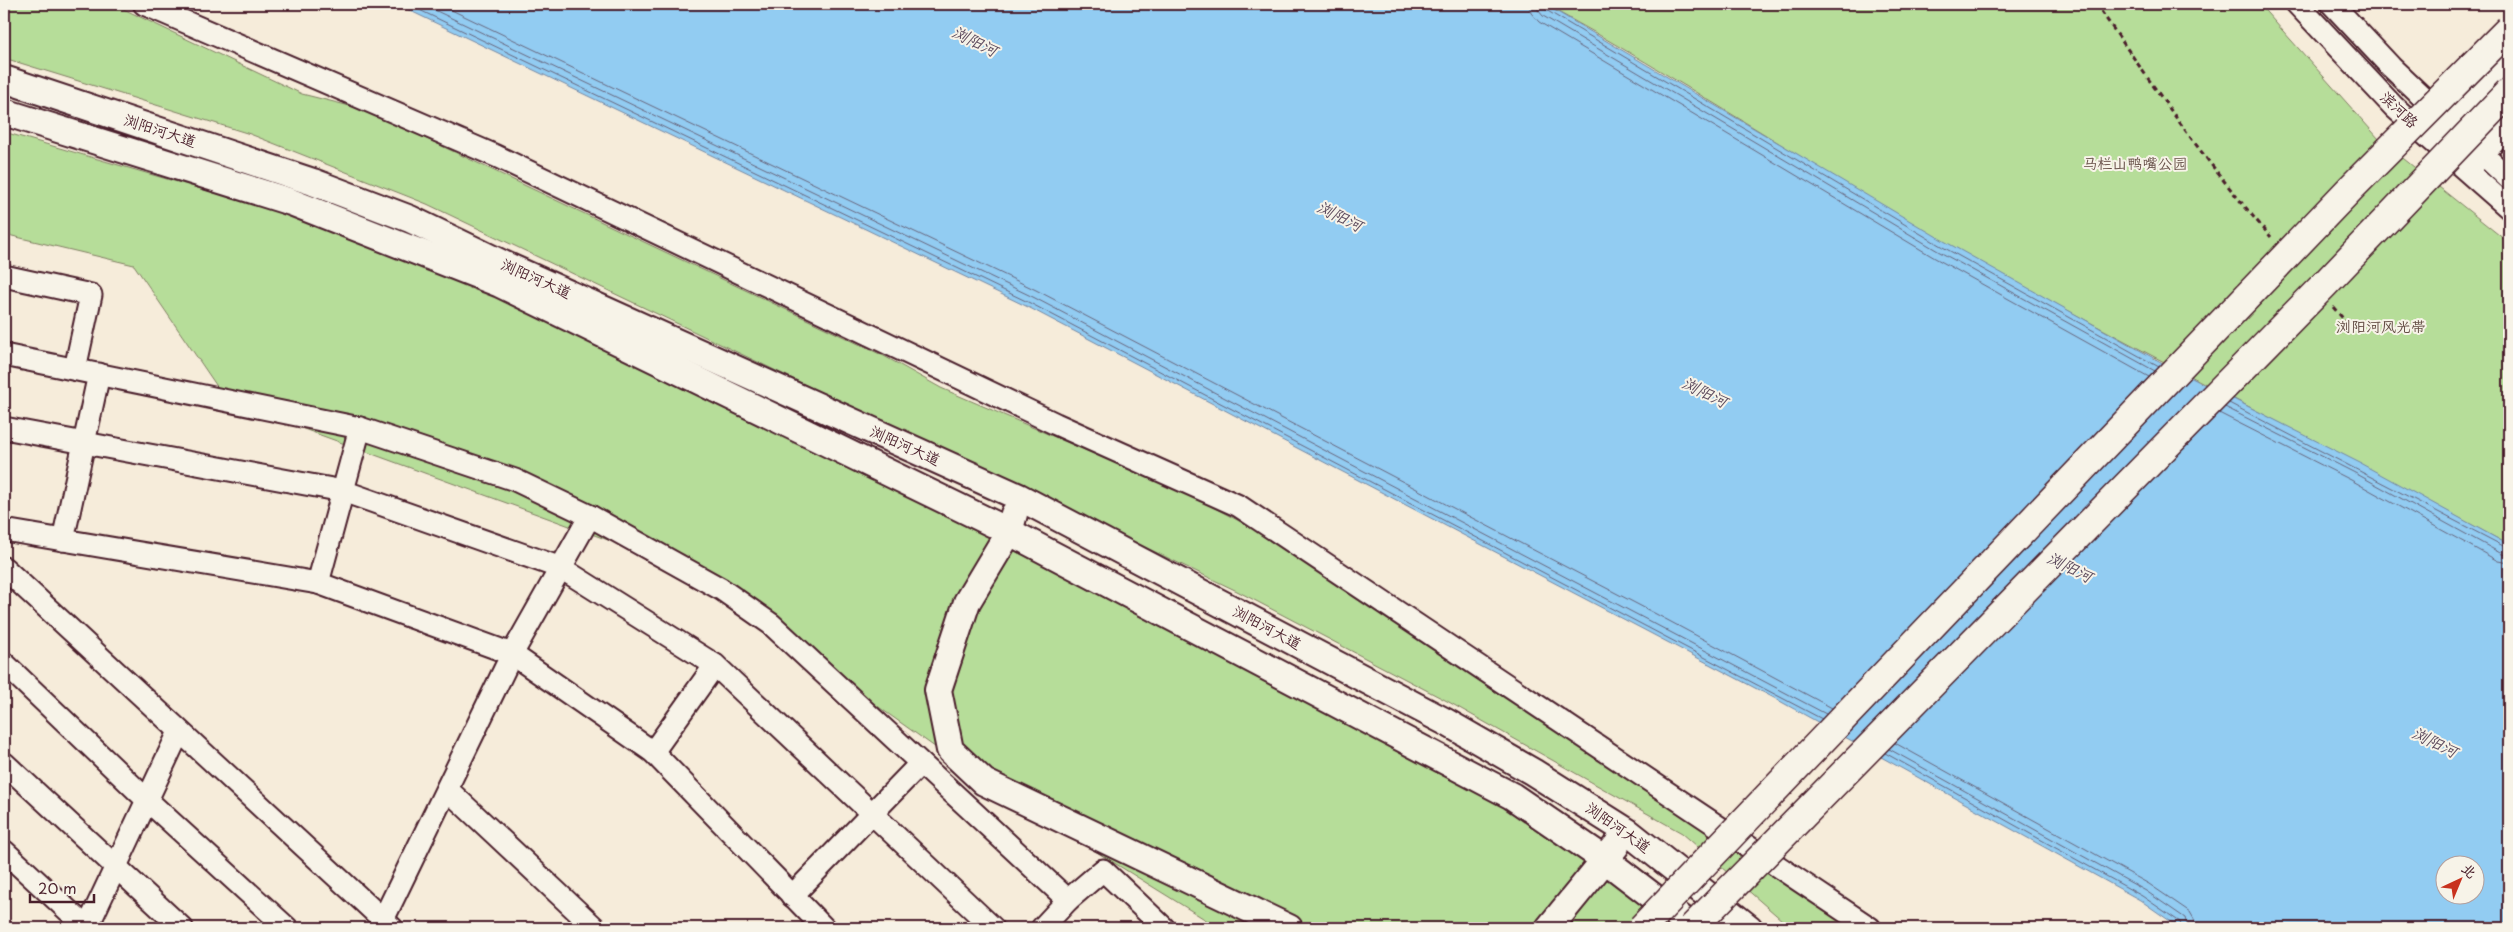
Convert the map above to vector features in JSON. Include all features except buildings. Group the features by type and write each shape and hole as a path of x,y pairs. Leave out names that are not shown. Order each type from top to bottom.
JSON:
{"highway":[{"path":"1642,928 2344,196 2509,28"},
{"path":"1693,928 2478,126 2509,92"}],"main road":[{"path":"2466,72 2509,12"},
{"name":"浏阳河大道","path":"4,79 313,182 410,219 512,268 1020,497 1446,722 1532,772 1628,832 1749,928"},
{"path":"2478,126 2509,107"},
{"name":"浏阳河大道","path":"4,112 291,202 500,284 1009,532 1512,796 1604,859 1693,928"},
{"path":"1020,497 1009,532 967,602 938,690 950,750 984,782 1289,928"},
{"path":"1549,928 1628,832"}],"street":[{"path":"144,4 496,156 1056,424 1239,506 1870,928"},
{"name":"滨河路","path":"2297,4 2394,108 2509,208"},
{"name":"滨河路","path":"2332,4 2391,67 2509,179"},
{"path":"2430,140 2449,122 2509,56"},
{"path":"2467,172 2509,126"},
{"path":"4,276 91,295 75,369"},
{"path":"4,355 360,428 515,480 590,516 721,589 772,624 1068,900"},
{"path":"63,540 99,374"},
{"path":"4,428 343,491 560,568 715,665 993,928"},
{"path":"318,582 360,428"},
{"path":"4,568 385,925 512,654 590,516"},
{"path":"6,533 63,540 318,582 512,654 653,752 824,928"},
{"path":"4,663 147,800 287,928"},
{"path":"653,752 715,665"},
{"path":"4,851 87,928 179,732"},
{"path":"4,763 182,928"},
{"path":"792,896 920,764"},
{"path":"448,790 595,928"},
{"path":"1042,928 1068,900 1103,870 1164,928"}],"path":[{"path":"2096,4 2179,123 2274,242"},
{"path":"2328,301 2354,331"}],"green space":[{"path":"4,4 113,4 302,94 366,110 884,356 941,388 1194,497 1258,531 1853,928 1791,928 1682,833 1447,701 1237,591 427,204 250,134 4,58"},
{"name":"马栏山鸭嘴公园","path":"1544,4 2259,4 2379,139 2509,243 2509,545 2086,320 1946,243 1845,184 1646,62"},
{"path":"4,132 406,248 1512,796 1672,928 1219,928 984,782 682,567 227,401 134,265 4,234"}],"water":[{"name":"浏阳河","path":"396,4 1544,4 1944,241 2168,366 2360,463 2509,545 2509,928 2180,928 2140,900 1776,699 1028,307"}],"park label":[{"name":"浏阳河风光带","path":"2381,327"}]}
